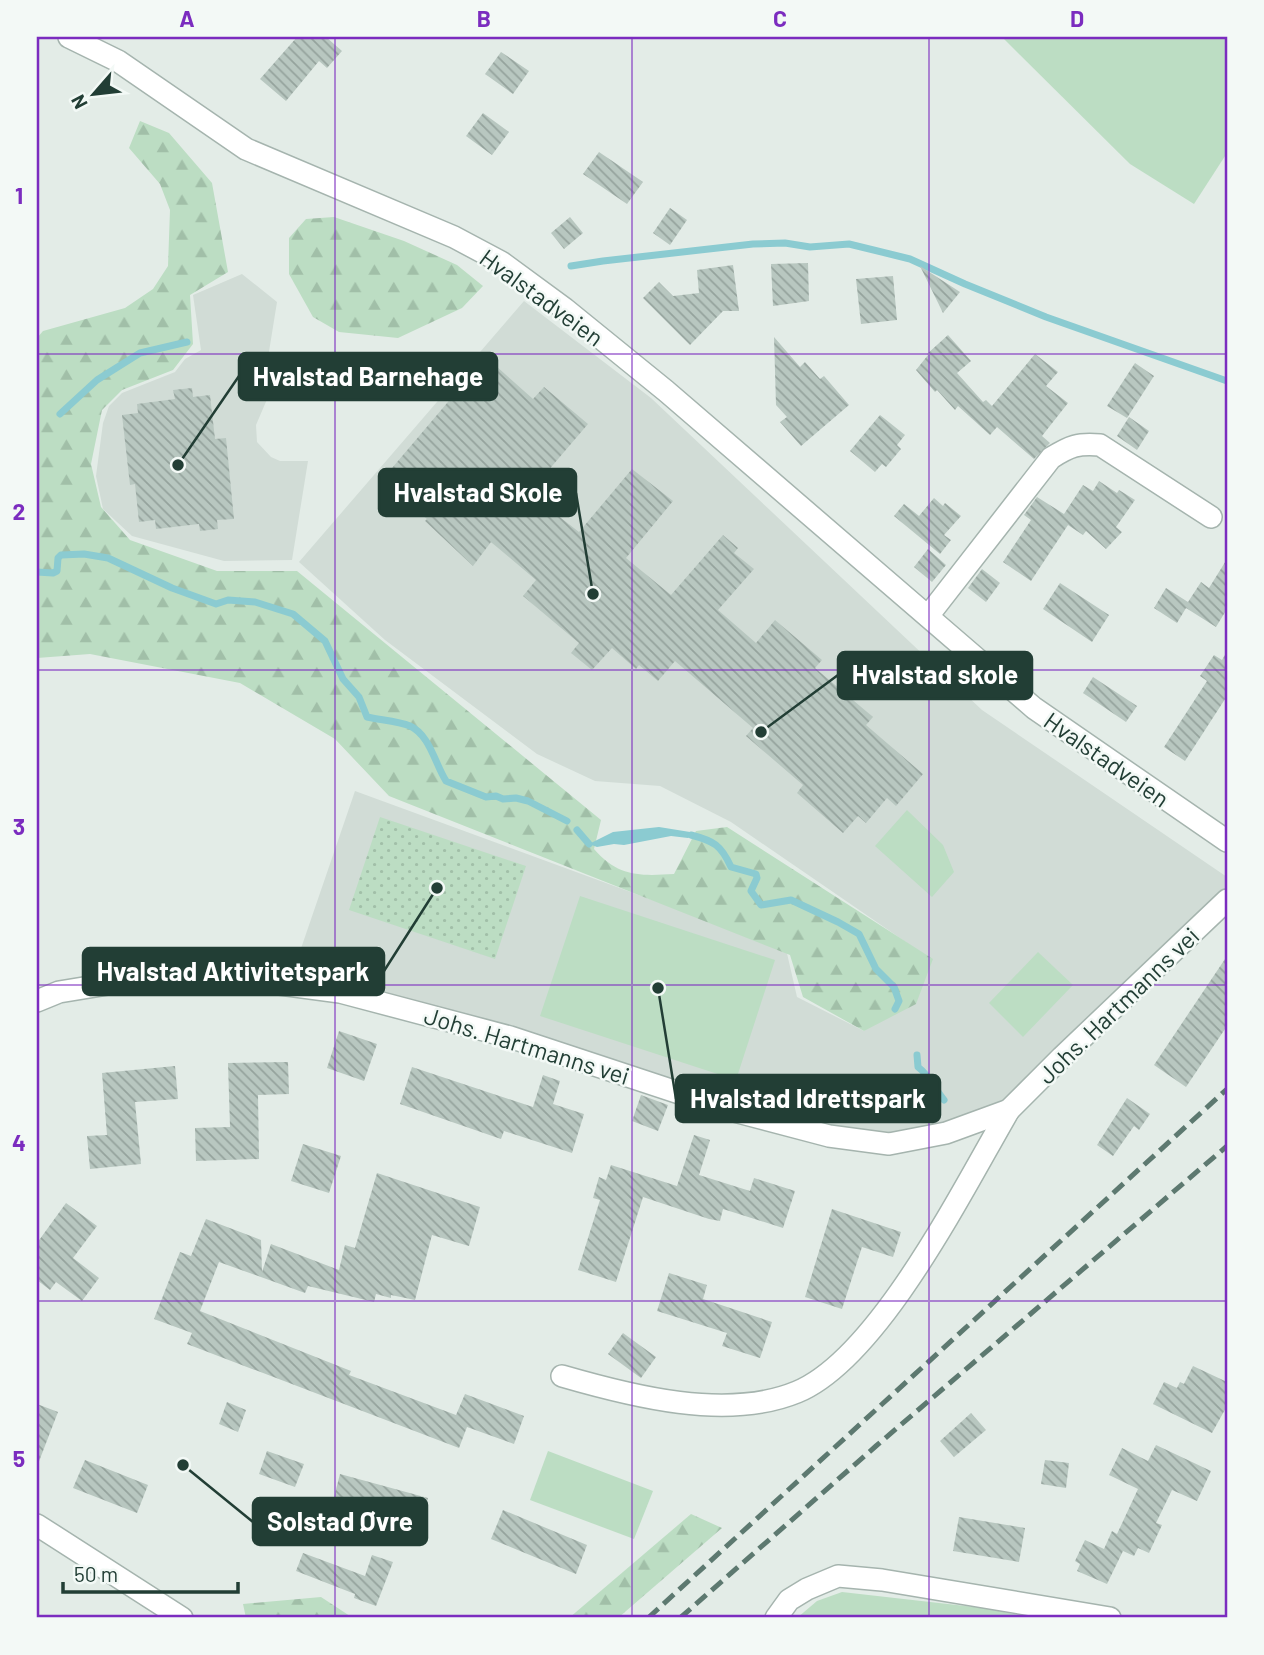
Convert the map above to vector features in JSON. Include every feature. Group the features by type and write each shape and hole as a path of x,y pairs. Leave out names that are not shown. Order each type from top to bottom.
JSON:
{"street":[{"name":"Hvalstadveien","path":"69,37 118,61 246,149 454,237 501,262 565,309 666,391 1034,708 1227,841"},
{"path":"928,616 1051,458 1081,443 1100,445 1211,516"},
{"name":"Johs. Hartmanns vei","path":"562,1376 617,1392 674,1401 726,1404 766,1400 798,1392 833,1369 857,1346 893,1302 1009,1110 1227,900"},
{"name":"Johs. Hartmanns vei","path":"37,1001 59,992 126,981 179,978 265,982 340,992 510,1037 734,1111 829,1136 889,1144 946,1133 1009,1110"},
{"path":"37,1525 182,1618"},
{"path":"776,1618 789,1600 838,1576 882,1580 1110,1618"}],"shaded area":[{"path":"242,274 277,302 262,395 268,397 256,425 257,442 271,457 280,461 308,461 292,560 224,561 132,536 103,509 96,476 103,423 109,406 122,393 175,372 185,359 201,350 193,295"},
{"path":"524,301 651,398 982,710 1227,877 1227,886 1001,1104 918,1133 832,1138 296,963 355,791 786,949 797,997 864,1031 932,960 731,822 660,786 595,781 537,754 385,640 299,562"}],"green space":[{"path":"1002,37 1227,37 1227,153 1194,204 1130,164"},
{"path":"140,121 169,133 212,183 228,272 190,295 193,344 173,370 122,390 102,410 91,464 101,507 130,540 217,571 297,571 601,820 594,849 612,865 630,873 674,874 696,831 727,827 933,959 916,1004 864,1031 803,997 790,955 389,796 335,739 240,683 90,654 37,658 37,338 43,331 125,308 153,289 168,266 170,210 160,184 129,148"},
{"path":"334,217 404,241 457,265 483,286 462,308 398,338 339,332 313,317 289,274 289,238 306,219"},
{"path":"907,810 943,845 954,872 932,897 875,846"},
{"path":"380,817 526,866 495,959 349,910"},
{"path":"580,896 775,960 736,1080 540,1016"},
{"path":"1038,952 1073,985 1023,1037 989,1003"},
{"path":"548,1451 653,1491 634,1539 530,1500"},
{"path":"691,1514 722,1528 618,1618 569,1618"},
{"path":"842,1592 983,1608 1035,1618 797,1618 817,1601"},
{"path":"321,1597 353,1618 246,1618 243,1604"}],"water":[{"path":"659,827 690,832 691,835 688,838 671,836 624,845 597,847 589,844 613,832"}],"building":[{"path":"297,37 326,37 342,51 327,68 319,61 286,101 260,79"},
{"path":"501,52 529,71 513,94 485,74"},
{"path":"483,113 509,132 492,155 466,136"},
{"path":"599,152 643,182 627,204 583,174"},
{"path":"670,208 687,220 670,245 653,233"},
{"path":"570,217 583,233 564,249 551,233"},
{"path":"808,263 809,301 773,306 771,264"},
{"path":"733,265 739,311 723,311 690,345 643,298 659,282 673,296 699,293 697,270"},
{"path":"920,266 960,292 943,313"},
{"path":"893,276 897,320 861,324 856,279"},
{"path":"948,335 971,361 957,373 983,402 986,400 992,406 1035,354 1058,372 1046,386 1068,403 1042,436 1050,443 1034,459 997,427 990,435 958,406 955,410 916,370 927,354"},
{"path":"774,337 800,367 805,362 820,379 824,376 849,405 801,446 780,422 787,417 776,405"},
{"path":"486,357 533,399 544,387 588,424 529,493 579,532 632,469 673,501 626,558 671,595 723,535 738,548 734,553 754,569 718,610 756,643 775,620 822,660 815,668 873,717 866,725 923,774 896,806 887,798 866,823 858,816 843,833 797,793 803,785 746,736 753,728 675,661 658,681 639,665 636,669 612,648 592,670 571,653 579,643 523,596 536,580 491,542 473,566 425,521 427,519 381,481"},
{"path":"1135,363 1154,376 1127,418 1107,406"},
{"path":"192,388 193,397 210,395 215,439 226,438 234,519 217,520 218,529 200,531 199,524 156,529 155,520 139,522 135,484 130,485 122,415 138,413 137,404 175,399 173,390"},
{"path":"880,415 905,435 897,445 901,449 886,467 882,464 875,472 850,451"},
{"path":"1129,417 1149,431 1137,450 1117,436"},
{"path":"1099,481 1117,493 1119,490 1135,500 1116,527 1122,532 1106,549 1086,531 1083,535 1068,525 1031,581 1003,562 1031,520 1024,515 1037,497 1064,514 1083,485 1093,491"},
{"path":"934,498 961,516 944,535 951,540 940,554 894,516 904,504 919,516"},
{"path":"928,549 946,565 932,582 914,567"},
{"path":"1227,559 1227,609 1216,627 1186,608 1177,623 1154,608 1166,588 1188,602 1201,582 1209,588"},
{"path":"982,569 1000,583 986,602 968,588"},
{"path":"1060,583 1109,615 1092,642 1043,609"},
{"path":"1227,651 1227,696 1185,761 1164,747 1207,681 1200,676 1214,655 1222,660"},
{"path":"1093,677 1137,706 1126,722 1083,693"},
{"path":"1227,956 1227,1026 1186,1087 1154,1065"},
{"path":"339,1031 377,1044 364,1081 327,1068"},
{"path":"288,1062 289,1094 258,1095 259,1159 196,1161 195,1128 230,1127 228,1063"},
{"path":"175,1066 178,1099 135,1102 141,1164 90,1169 87,1136 107,1135 102,1073"},
{"path":"412,1067 533,1107 543,1075 560,1081 553,1104 584,1114 572,1153 504,1131 501,1139 400,1104"},
{"path":"641,1095 668,1105 658,1131 632,1121"},
{"path":"1127,1098 1150,1114 1139,1130 1134,1126 1113,1156 1097,1145"},
{"path":"694,1135 710,1140 699,1175 750,1191 754,1178 795,1191 783,1228 723,1209 720,1221 709,1219 643,1197 616,1282 578,1270 600,1200 593,1198 599,1177 606,1180 611,1165 677,1186"},
{"path":"303,1144 341,1156 329,1193 291,1181"},
{"path":"377,1173 480,1207 469,1246 432,1235 415,1300 376,1294 374,1302 308,1286 305,1293 219,1262 200,1311 351,1371 349,1375 456,1415 465,1394 524,1416 514,1444 467,1427 459,1448 187,1344 192,1333 154,1319 180,1252 191,1256 206,1219 261,1240 262,1272 271,1244 339,1270 345,1245 355,1248"},
{"path":"66,1203 97,1226 73,1258 99,1278 82,1301 56,1282 50,1290 37,1280 37,1243"},
{"path":"832,1209 901,1232 893,1257 862,1247 842,1309 805,1297"},
{"path":"669,1273 707,1285 703,1299 772,1322 760,1358 722,1346 727,1333 657,1311"},
{"path":"623,1333 656,1357 641,1378 608,1354"},
{"path":"1193,1366 1227,1382 1227,1406 1212,1433 1153,1404 1164,1382 1177,1388 1180,1382 1184,1384"},
{"path":"227,1402 246,1410 238,1432 219,1424"},
{"path":"37,1404 58,1412 38,1464 37,1464"},
{"path":"971,1413 986,1430 954,1457 940,1441"},
{"path":"1156,1445 1211,1471 1197,1501 1172,1490 1156,1523 1162,1525 1149,1553 1138,1548 1134,1556 1123,1551 1107,1584 1077,1571 1080,1564 1075,1561 1085,1540 1104,1549 1112,1531 1117,1534 1138,1489 1109,1475 1122,1448 1148,1461"},
{"path":"267,1451 304,1464 295,1487 259,1474"},
{"path":"85,1460 148,1485 137,1513 73,1488"},
{"path":"1045,1460 1069,1463 1066,1488 1041,1484"},
{"path":"340,1474 428,1498 420,1529 332,1505"},
{"path":"503,1510 587,1545 576,1574 491,1539"},
{"path":"959,1517 1025,1528 1019,1562 953,1551"},
{"path":"303,1553 365,1576 372,1555 393,1562 376,1606 354,1598 355,1594 296,1571"}],"waterway":[{"path":"571,266 753,244 785,243 810,247 849,244 910,259 1046,317 1227,381"},
{"path":"60,414 97,380 140,353 187,342"},
{"path":"37,572 57,571 58,558 61,555 84,554 108,558 172,588 216,604 228,600 255,602 293,614 325,641 343,679 359,697 367,717 400,723 417,730 427,743 446,781 486,797 528,801 567,821"},
{"path":"577,830 589,844"},
{"path":"691,835 716,845 731,867 756,874 751,891 761,905 791,900 859,934 876,969 894,987 899,1001 895,1009"},
{"path":"917,1055 918,1067 944,1100"}],"railway":[{"path":"648,1618 1227,1089"},
{"path":"680,1618 876,1446 1227,1146"}],"place":[{"name":"Hvalstad Barnehage","path":"178,465"},
{"name":"Hvalstad Skole","path":"593,594"},
{"name":"Hvalstad skole","path":"761,732"},
{"name":"Hvalstad Aktivitetspark","path":"437,888"},
{"name":"Hvalstad Idrettspark","path":"658,988"},
{"name":"Solstad Øvre","path":"183,1465"}]}
